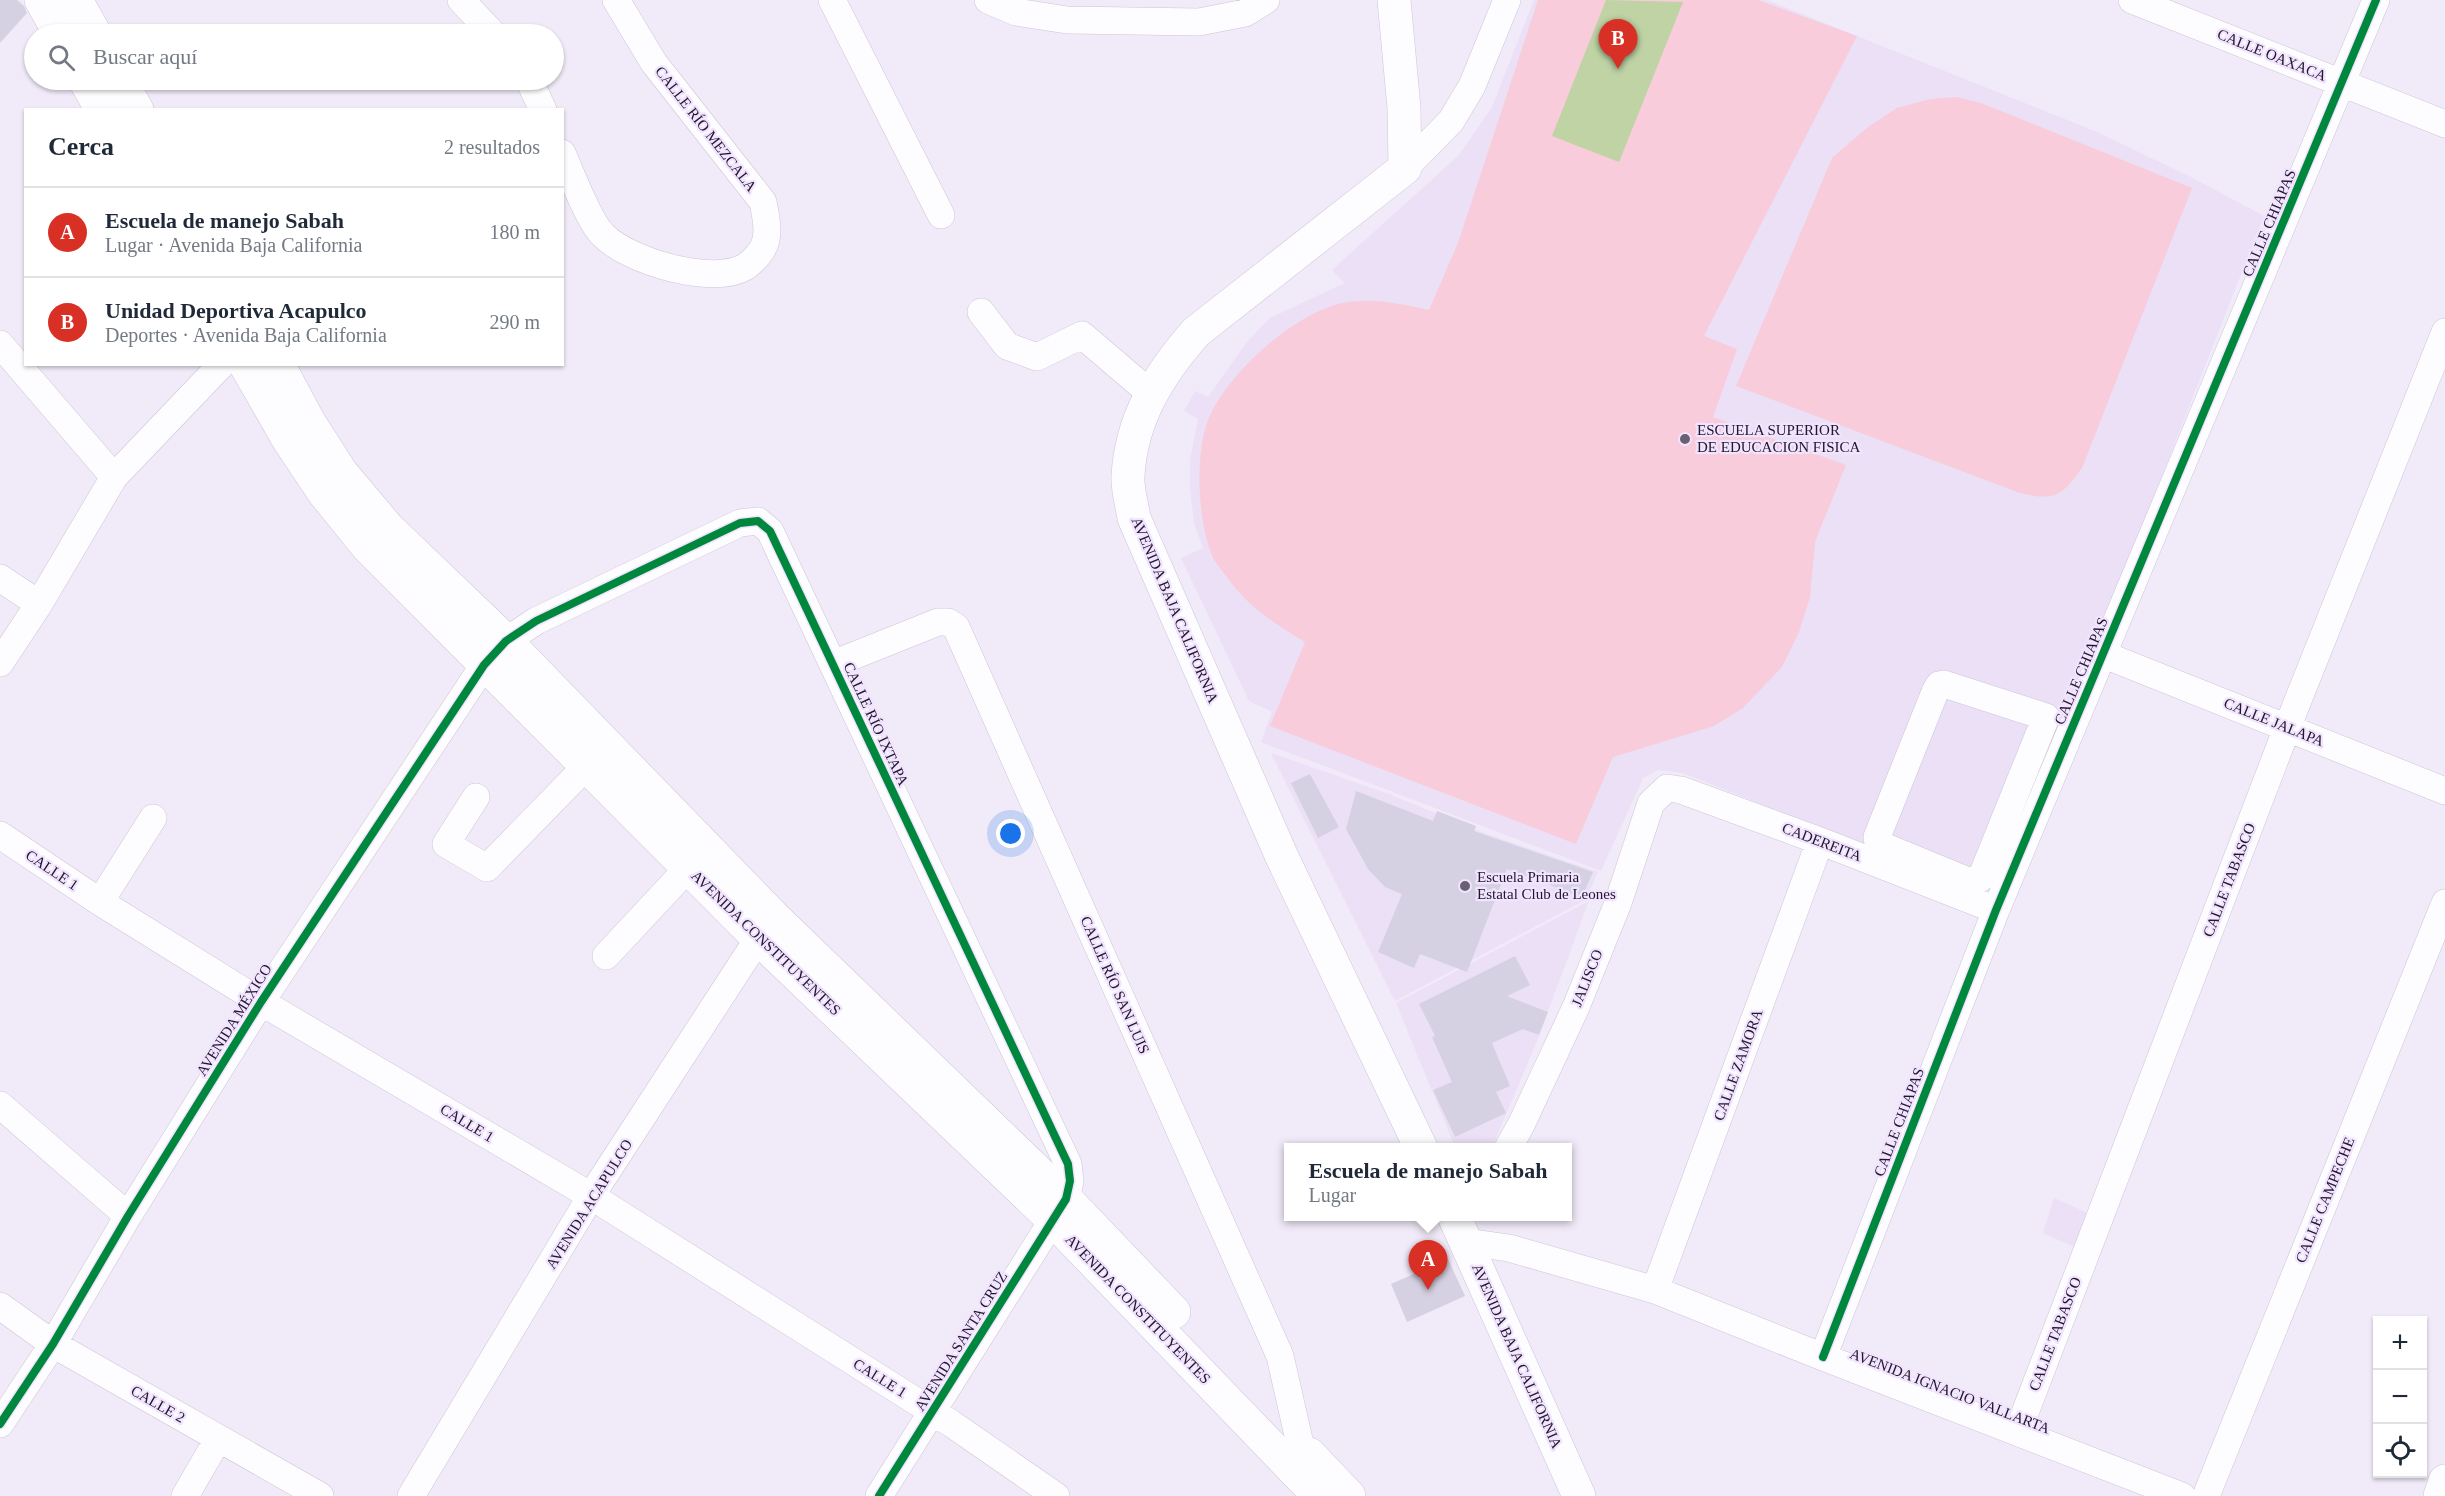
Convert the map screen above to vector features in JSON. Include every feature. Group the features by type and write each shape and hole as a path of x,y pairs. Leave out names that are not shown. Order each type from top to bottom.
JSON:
{"main road":[{"path":"41,0 54,24"},
{"path":"76,0 89,24"},
{"path":"1394,0 1404,108 1405,168"},
{"path":"91,90 101,108"},
{"path":"126,90 136,108"},
{"name":"AVENIDA BAJA CALIFORNIA","path":"1405,168 1196,332 1170,362 1150,393 1133,438 1128,478 1134,518 1282,857 1419,1143"},
{"name":"AVENIDA CONSTITUYENTES","path":"246,366 288,439 324,493 368,546 484,664 597,755"},
{"name":"AVENIDA CONSTITUYENTES","path":"279,366 309,422 341,472 388,528 506,641 597,755 766,927 1059,1209 1320,1483"},
{"name":"AVENIDA BAJA CALIFORNIA","path":"1462,1226 1580,1495"},
{"path":"2440,1496 2445,1481"}],"street":[{"path":"461,0 484,24"},
{"name":"CALLE RÍO MEZCALA","path":"564,158 586,208 602,235 629,255 676,270 720,274 744,267 762,250 767,227 763,202 654,63 616,0"},
{"path":"832,0 941,215"},
{"path":"988,0 1016,12 1067,20 1199,22 1245,13 1266,0"},
{"name":"AVENIDA BAJA CALIFORNIA","path":"1405,168 1451,121 1472,86 1507,0"},
{"name":"CALLE CHIAPAS","path":"1823,1357 1996,910 2376,0"},
{"name":"CALLE OAXACA","path":"2141,2 2445,124"},
{"path":"534,90 542,108"},
{"path":"981,312 1006,346 1036,357 1082,335 1150,393"},
{"name":"CALLE TABASCO","path":"2018,1431 2288,728 2445,332"},
{"path":"0,345 114,477"},
{"path":"0,663 39,604 114,477 220,366"},
{"name":"CALLE RÍO IXTAPA","path":"506,641 536,621 740,523 758,521 770,531 1068,1164 1070,1181 1059,1209"},
{"path":"0,578 39,604"},
{"name":"CALLE RÍO SAN LUIS","path":"833,664 938,621 948,622 956,627 1280,1356 1320,1483"},
{"name":"AVENIDA MÉXICO","path":"0,1424 52,1344 128,1216 261,1002 484,664 506,641"},
{"name":"CALLE JALAPA","path":"2102,654 2445,791"},
{"path":"2046,717 1981,878 1977,882 1973,883 1878,843 1877,837 1939,685 1944,684 2046,717 2072,727"},
{"path":"476,797 446,844 487,868 597,755"},
{"name":"CADEREITA","path":"1651,803 1667,788 1681,790 1820,841 1996,910"},
{"name":"JALISCO","path":"1511,1143 1580,996 1618,903 1651,803"},
{"path":"100,902 153,818"},
{"name":"CALLE 1","path":"0,835 100,902 261,1002 591,1196 933,1412 1056,1496"},
{"name":"CALLE ZAMORA","path":"1655,1290 1820,841"},
{"path":"606,956 698,857"},
{"name":"CALLE CAMPECHE","path":"2206,1496 2445,903"},
{"name":"AVENIDA ACAPULCO","path":"411,1496 591,1196 766,927"},
{"path":"0,1105 128,1216"},
{"name":"AVENIDA SANTA CRUZ","path":"879,1496 1059,1209"},
{"name":"AVENIDA IGNACIO VALLARTA","path":"1462,1226 1509,1248 1655,1290 2182,1496"},
{"name":"CALLE 2","path":"0,1306 52,1344 320,1496"},
{"path":"185,1496 218,1439"}],"shaded area":[{"name":"ESCUELA SUPERIOR DE EDUCACION FISICA","path":"1534,0 1767,0 2097,132 2193,178 2264,216 1996,898 1683,773 1658,770 1643,778 1601,871 1261,742 1272,712 1249,701 1181,558 1203,548 1194,523 1190,489 1190,460 1198,419 1184,411 1195,391 1208,397 1247,342 1270,318 1345,283 1332,270 1459,155 1492,107"},
{"path":"1538,0 1758,0 1857,36 1704,336 1737,349 1713,417 1846,465 1815,542 1810,597 1799,632 1782,667 1743,708 1714,726 1613,757 1576,844 1270,726 1305,642 1250,604 1215,561 1203,523 1200,488 1201,453 1207,423 1229,385 1265,347 1307,317 1328,307 1348,302 1379,301 1429,310 1458,243"},
{"path":"1606,0 1683,2 1619,162 1552,136"},
{"path":"1957,97 1981,103 2192,188 2082,468 2062,491 2049,496 2020,493 1736,386 1832,158 1868,127 1897,108 1930,99"},
{"name":"Escuela Primaria Estatal Club de Leones","path":"1271,753 1389,794 1487,834 1598,872 1585,900 1395,1001"},
{"path":"1589,901 1535,1046 1494,1143 1453,1143 1396,1003"},
{"path":"2054,1198 2094,1216 2081,1250 2043,1233"}],"building":[{"path":"0,0 17,0 24,6 27,13 0,43"},
{"path":"1310,774 1339,827 1318,838 1291,783"},
{"path":"1356,791 1433,821 1437,811 1476,826 1474,831 1593,872 1582,897 1507,869 1467,972 1420,954 1414,968 1378,952 1402,894 1385,887 1368,869 1346,829"},
{"path":"1515,956 1530,985 1507,996 1548,1012 1539,1035 1523,1029 1492,1043 1510,1086 1496,1092 1506,1113 1455,1137 1433,1090 1452,1082 1432,1037 1435,1036 1419,1004"},
{"path":"1448,1259 1465,1296 1407,1322 1391,1284"}],"cycle path":[{"path":"1823,1357 1996,910 2376,0"},
{"path":"0,1424 53,1344 128,1216 261,1002 484,665 506,641 536,621 740,523 758,521 770,531 1068,1164 1070,1181 1066,1199 879,1496"}],"place":[{"name":"Unidad Deportiva Acapulco","path":"1618,69"},
{"name":"ESCUELA SUPERIOR DE EDUCACION FISICA","path":"1685,439"},
{"name":"Escuela Primaria Estatal Club de Leones","path":"1465,886"},
{"name":"Escuela de manejo Sabah","path":"1428,1290"}]}
